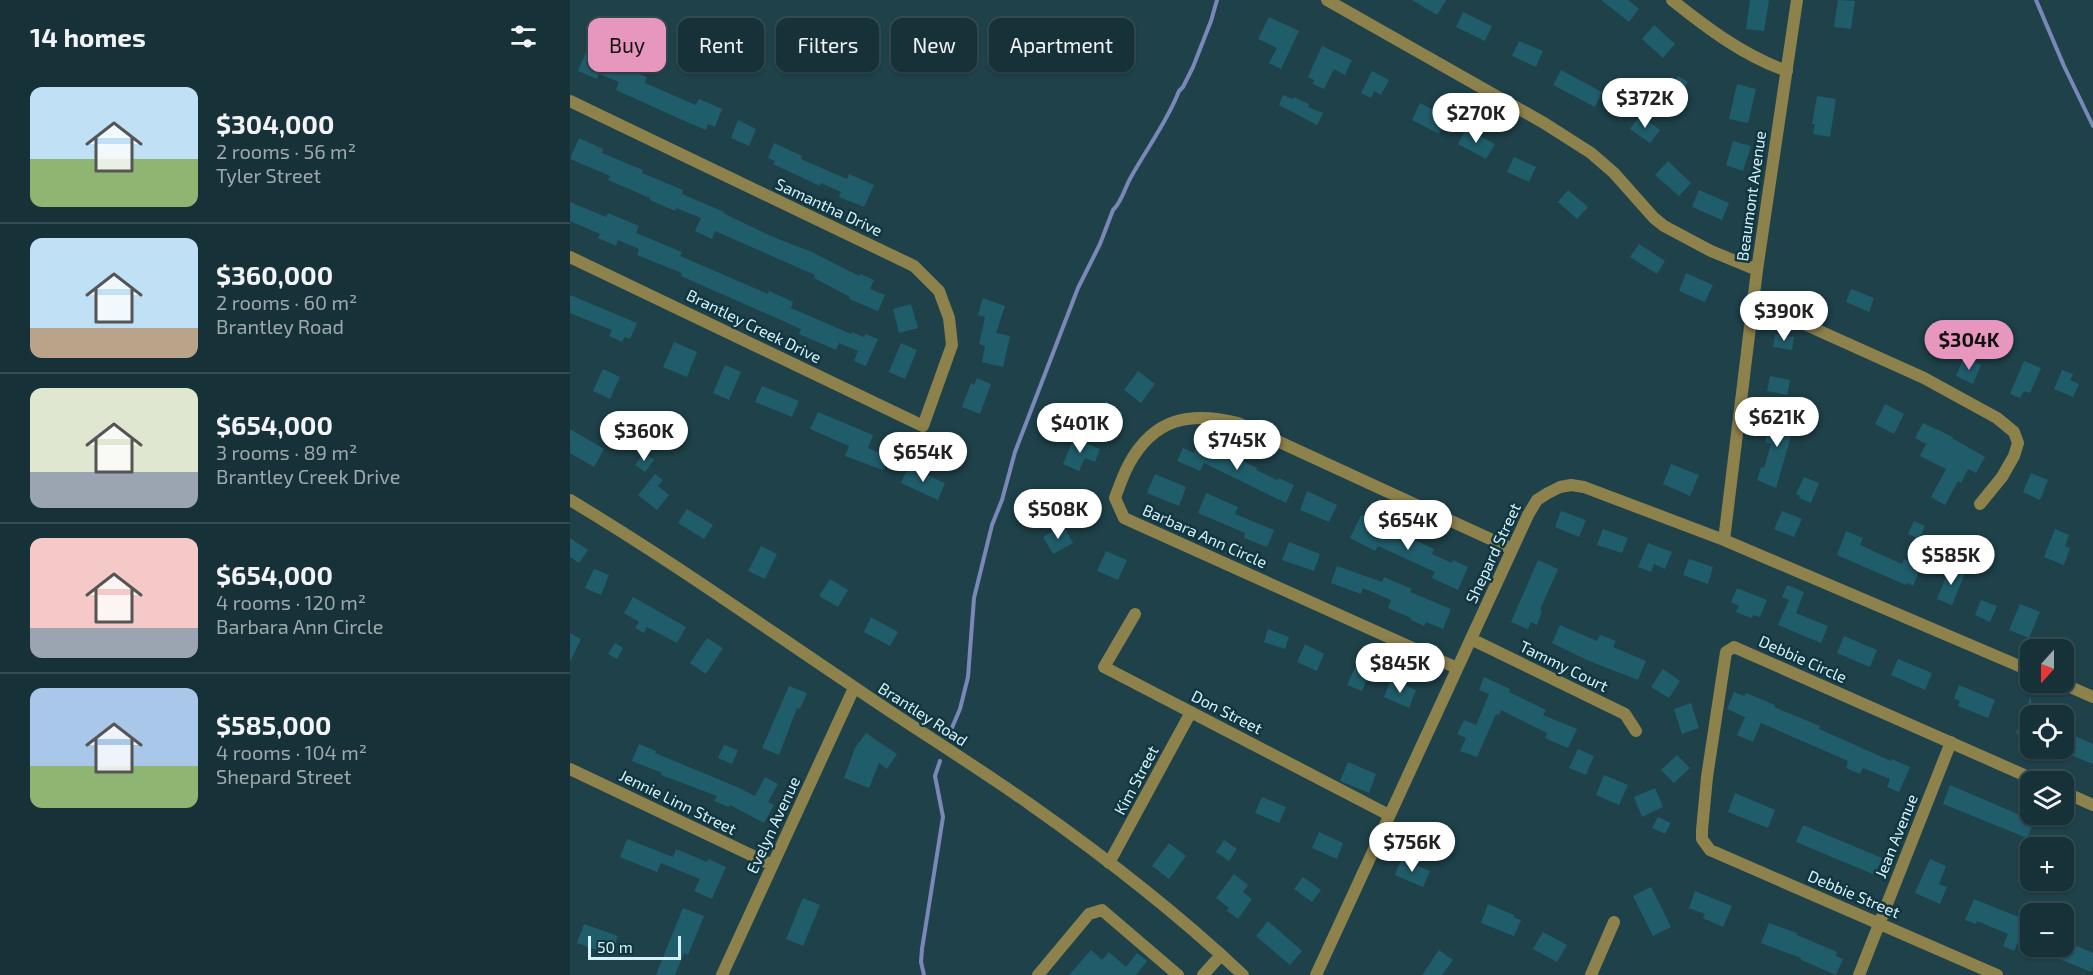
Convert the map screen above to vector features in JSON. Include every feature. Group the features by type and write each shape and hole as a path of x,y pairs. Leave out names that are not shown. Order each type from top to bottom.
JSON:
{"street":[{"path":"1327,0 1544,123 1591,153 1614,172 1654,218 1664,226 1711,251 1757,270"},
{"path":"1672,0 1709,30 1767,64 1787,71"},
{"name":"Beaumont Avenue","path":"1724,540 1757,270 1797,0"},
{"name":"Samantha Drive","path":"570,100 914,266 939,291 949,318 952,345 923,426"},
{"name":"Brantley Creek Drive","path":"570,257 923,426"},
{"path":"1753,301 1924,378 1996,418 2014,432 2018,443 2014,456 2002,477 1980,504"},
{"name":"Barbara Ann Circle","path":"1457,668 1125,518 1115,498 1128,464 1149,435 1181,418 1213,416 1238,423 1512,549"},
{"name":"Shepard Street","path":"1316,975 1512,549 1537,500 1560,487 1571,485 1584,487 1623,500 1724,540 2020,665"},
{"name":"Brantley Road","path":"570,500 740,609 854,688 1031,805 1157,899 1243,975"},
{"name":"Don Street","path":"1135,614 1104,667 1389,815"},
{"name":"Tammy Court","path":"1471,639 1625,714 1636,731"},
{"name":"Debbie Circle","path":"1702,838 1707,777 1724,660 1726,652 1734,647 2020,773"},
{"name":"Evelyn Avenue","path":"722,975 854,688"},
{"path":"2074,689 2093,697"},
{"name":"Kim Street","path":"1109,863 1191,712"},
{"name":"Jean Avenue","path":"1859,975 1951,742"},
{"name":"Jennie Linn Street","path":"570,769 772,865"},
{"path":"2074,796 2093,805"},
{"name":"Debbie Street","path":"1702,838 1710,850 1997,975"},
{"path":"1038,975 1089,914 1102,910 1178,975"},
{"path":"1591,975 1614,922"},
{"path":"1203,975 1221,955"}],"building":[{"path":"1412,0 1446,0 1437,15"},
{"path":"1601,0 1628,0 1639,9 1629,22"},
{"path":"1750,0 1769,0 1764,31 1746,29"},
{"path":"1838,0 1855,1 1851,29 1834,27"},
{"path":"1463,12 1492,26 1485,41 1456,27"},
{"path":"1269,17 1299,31 1281,69 1269,63 1277,48 1258,39"},
{"path":"1654,25 1675,44 1663,58 1642,39"},
{"path":"1519,41 1543,51 1536,67 1512,56"},
{"path":"1322,46 1352,60 1345,75 1334,69 1324,89 1313,84 1314,80 1308,77"},
{"path":"586,52 588,53 588,72 635,72 647,77 645,83 696,105 699,99 722,109 715,127 708,124 706,130 616,90 619,82 599,74 597,79 578,71"},
{"path":"1561,70 1602,92 1595,107 1553,85"},
{"path":"1372,71 1389,80 1381,95 1374,91 1371,98 1361,93"},
{"path":"1678,76 1688,82 1682,92 1672,87"},
{"path":"1737,84 1756,89 1748,123 1729,119"},
{"path":"1283,95 1293,99 1294,97 1309,104 1308,107 1323,113 1317,125 1279,105"},
{"path":"1817,96 1836,99 1830,137 1813,134 1815,124 1812,124"},
{"path":"1420,103 1447,117 1439,134 1412,120"},
{"path":"1640,115 1660,130 1650,143 1630,129"},
{"path":"738,120 756,129 749,146 731,138"},
{"path":"1466,129 1495,144 1486,159 1458,144"},
{"path":"579,138 603,149 602,153 643,170 642,173 683,190 682,194 773,237 812,252 859,276 860,274 874,280 870,289 885,295 878,311 849,299 850,297 814,278 815,275 715,231 712,239 695,231 701,218 676,208 675,211 650,200 650,198 608,180 610,176 570,159"},
{"path":"1733,141 1751,146 1743,171 1726,165"},
{"path":"774,143 802,156 801,159 847,179 849,174 874,185 864,207 839,197 841,192 821,183 820,186 773,164 775,161 768,158"},
{"path":"1514,157 1536,167 1529,182 1507,172"},
{"path":"1668,161 1691,183 1679,196 1655,175"},
{"path":"1568,190 1588,207 1577,219 1558,202"},
{"path":"1699,190 1729,203 1722,220 1692,207"},
{"path":"570,202 606,217 608,213 639,226 636,233 682,252 680,256 768,294 769,291 793,302 791,308 851,334 852,332 864,337 865,334 878,339 866,366 854,361 858,351 839,343 836,350 799,334 801,329 681,276 682,273 637,255 639,249 618,240 616,246 598,238 600,234 570,221"},
{"path":"1639,244 1665,261 1657,274 1630,257"},
{"path":"1686,273 1713,285 1705,302 1679,291"},
{"path":"1851,289 1874,298 1869,312 1846,302"},
{"path":"570,295 637,323 630,339 625,337 622,342 609,336 612,330 570,313"},
{"path":"983,298 1005,306 996,333 1010,336 1003,367 982,362 985,346 979,344 985,317 978,315"},
{"path":"911,304 918,328 899,333 893,309"},
{"path":"1775,334 1794,337 1792,350 1773,347"},
{"path":"674,342 697,352 687,377 663,367"},
{"path":"901,343 917,350 905,379 889,372"},
{"path":"1964,357 1981,365 1973,384 1956,376"},
{"path":"2024,361 2041,368 2030,393 2024,391 2020,398 2010,394"},
{"path":"725,365 741,372 729,400 713,393"},
{"path":"603,369 620,377 610,399 593,391"},
{"path":"2062,370 2073,374 2070,380 2079,384 2073,397 2054,389"},
{"path":"1138,371 1155,384 1141,403 1124,390"},
{"path":"1770,376 1790,380 1787,395 1767,391"},
{"path":"977,378 991,384 980,414 962,407 971,383 974,385"},
{"path":"762,386 799,401 792,417 755,402"},
{"path":"1106,401 1123,413 1113,427 1109,424 1101,435 1088,426"},
{"path":"1885,404 1904,414 1894,434 1875,424"},
{"path":"818,412 873,435 868,448 889,457 883,470 845,456 849,446 810,429"},
{"path":"1774,412 1796,419 1776,488 1757,480 1761,467 1764,468 1771,444 1765,442"},
{"path":"1923,423 1953,437 1985,457 1976,473 1968,469 1961,483 1958,481 1945,505 1931,497 1946,469 1920,456 1926,444 1915,438"},
{"path":"626,428 637,434 631,445 620,439"},
{"path":"570,429 604,449 594,467 570,453"},
{"path":"1074,438 1100,449 1095,462 1085,458 1079,471 1063,464"},
{"path":"1198,445 1222,456 1224,452 1277,480 1279,478 1294,485 1286,503 1204,463 1200,471 1177,461 1183,448 1194,453"},
{"path":"644,452 654,460 645,472 635,465"},
{"path":"1671,464 1699,475 1690,496 1663,484"},
{"path":"908,467 945,483 938,500 901,483"},
{"path":"2031,473 2048,480 2040,500 2023,492"},
{"path":"655,474 663,480 658,486 669,495 657,510 638,495"},
{"path":"1155,474 1186,487 1179,506 1147,493"},
{"path":"1804,477 1819,483 1811,503 1799,498 1800,496 1796,494"},
{"path":"1039,489 1064,492 1061,518 1043,516 1044,510 1037,509"},
{"path":"1307,491 1337,505 1329,522 1300,510"},
{"path":"1206,493 1238,507 1235,514 1274,530 1267,547 1244,538 1245,533 1198,513"},
{"path":"687,509 713,525 704,539 678,523"},
{"path":"1561,511 1586,520 1579,537 1555,527"},
{"path":"1782,511 1802,519 1794,537 1774,529"},
{"path":"1361,515 1434,549 1432,554 1468,567 1458,590 1432,578 1435,572 1378,546 1375,551 1350,538"},
{"path":"1914,521 1925,526 1919,539 1908,534"},
{"path":"1063,525 1073,543 1053,554 1043,537"},
{"path":"1603,529 1628,538 1622,553 1597,545"},
{"path":"2055,529 2069,535 2065,546 2070,548 2064,565 2044,557"},
{"path":"1846,531 1863,538 1860,545 1902,564 1904,559 1921,566 1913,586 1837,555"},
{"path":"570,538 588,550 579,563 570,557"},
{"path":"1289,542 1320,554 1314,571 1282,560"},
{"path":"1648,543 1672,552 1665,569 1654,564 1651,572 1638,567"},
{"path":"761,546 777,554 765,579 748,571"},
{"path":"1106,551 1127,560 1118,580 1097,571"},
{"path":"1689,559 1713,567 1708,584 1683,575"},
{"path":"1538,560 1558,569 1540,610 1542,611 1537,625 1531,622 1528,629 1511,622"},
{"path":"1337,566 1382,582 1384,577 1412,589 1410,592 1451,609 1443,629 1426,622 1424,626 1411,620 1388,608 1391,600 1363,588 1361,594 1331,583"},
{"path":"1950,567 1965,573 1952,605 1937,599"},
{"path":"594,569 609,575 601,595 585,588"},
{"path":"830,579 848,590 838,607 819,596"},
{"path":"1787,585 1804,592 1796,613 1828,626 1821,643 1778,625 1789,600 1782,597"},
{"path":"1737,588 1767,600 1760,617 1753,615 1751,618 1736,612 1739,606 1731,602"},
{"path":"633,597 686,627 677,643 647,627 644,633 635,628 639,622 624,613"},
{"path":"1981,600 1997,606 1990,622 1975,615"},
{"path":"2020,604 2040,612 2029,638 2009,630"},
{"path":"871,617 898,632 890,646 864,632"},
{"path":"1560,625 1597,641 1600,635 1616,641 1613,647 1646,661 1638,680 1589,661 1552,643"},
{"path":"1268,629 1289,637 1285,649 1264,642"},
{"path":"570,633 581,639 570,662"},
{"path":"1844,636 1877,650 1870,667 1837,653"},
{"path":"707,638 723,648 706,674 690,663"},
{"path":"615,643 623,648 617,659 608,654"},
{"path":"1305,644 1324,654 1317,671 1297,662"},
{"path":"1898,659 1932,673 1925,690 1891,675"},
{"path":"1357,663 1371,669 1362,691 1347,685"},
{"path":"1663,669 1680,681 1669,698 1651,687"},
{"path":"1484,677 1546,710 1543,715 1577,729 1568,748 1545,738 1547,733 1501,710 1499,715 1496,714 1477,757 1460,751 1466,738 1457,734 1464,720 1476,725 1489,694 1479,690"},
{"path":"1391,680 1416,690 1409,708 1384,697"},
{"path":"1959,685 1995,700 1988,718 1958,706 1960,701 1954,698"},
{"path":"789,686 807,693 800,709 797,708 779,755 762,748"},
{"path":"1734,692 1744,696 1746,693 1775,705 1774,707 1820,726 1819,729 1910,767 1899,792 1887,787 1890,779 1863,768 1860,774 1846,768 1848,761 1761,723 1753,742 1737,735 1745,717 1727,709"},
{"path":"1691,703 1699,728 1682,734 1674,709"},
{"path":"2020,723 2020,735 2016,733"},
{"path":"866,733 897,754 887,769 879,763 869,788 844,778 855,748"},
{"path":"2074,735 2093,744 2093,764 2074,756"},
{"path":"639,744 755,796 765,777 778,784 768,802 774,805 764,823 730,805 729,807 714,801 717,796 661,775 662,773 632,761"},
{"path":"724,745 738,750 732,764 718,758"},
{"path":"1578,749 1594,756 1586,775 1569,768"},
{"path":"1677,755 1690,768 1674,783 1661,770"},
{"path":"1348,762 1376,774 1369,793 1340,781"},
{"path":"1604,775 1628,785 1619,805 1596,795"},
{"path":"1950,785 2020,815 2020,825 2032,825 2027,837 2025,837 1943,804"},
{"path":"1655,788 1663,807 1642,817 1634,797"},
{"path":"1735,793 1775,810 1768,828 1728,812"},
{"path":"1262,797 1286,807 1279,823 1255,813"},
{"path":"1658,817 1671,823 1665,834 1652,828"},
{"path":"1803,825 1882,858 1875,875 1796,842"},
{"path":"1319,832 1343,843 1337,859 1312,848"},
{"path":"627,839 673,857 676,849 726,867 712,899 694,891 700,879 661,863 657,872 620,857"},
{"path":"1224,840 1237,849 1229,861 1216,852"},
{"path":"1169,843 1186,856 1169,879 1152,866"},
{"path":"1401,859 1430,871 1423,887 1395,875"},
{"path":"1930,859 1946,866 1939,884 1947,887 1940,904 1915,893"},
{"path":"1234,874 1248,885 1243,892 1252,899 1238,919 1227,911 1229,908 1216,898"},
{"path":"1303,877 1321,890 1312,902 1294,889"},
{"path":"1651,887 1671,927 1653,936 1633,896"},
{"path":"1695,891 1732,906 1723,927 1703,918 1705,914 1689,908"},
{"path":"803,898 820,905 803,946 786,939"},
{"path":"1974,899 2020,918 2020,938 2014,951 2003,946 2008,934 1977,921 1976,924 1965,920"},
{"path":"1488,904 1521,920 1514,936 1481,923"},
{"path":"683,908 704,916 688,955 684,953 675,975 656,975"},
{"path":"1268,921 1302,951 1290,965 1256,936"},
{"path":"1769,923 1837,952 1836,956 1843,959 1836,975 1801,958 1761,943"},
{"path":"584,924 618,936 611,955 577,943"},
{"path":"1543,932 1567,945 1557,962 1533,949"},
{"path":"2074,945 2093,953 2091,972 2054,957 2074,957"},
{"path":"1091,950 1102,960 1109,952 1126,967 1137,953 1147,961 1136,975 1069,975"},
{"path":"1439,950 1453,960 1442,975 1422,975"}],"waterway":[{"path":"948,737 960,709 968,677 974,598 992,525 1002,500 1015,452 1078,288 1100,244 1113,210 1119,203 1131,177 1163,124 1193,67 1217,0"},
{"path":"2036,0 2093,126"},
{"path":"924,975 921,962 922,949 943,817 935,776 940,761"}]}
